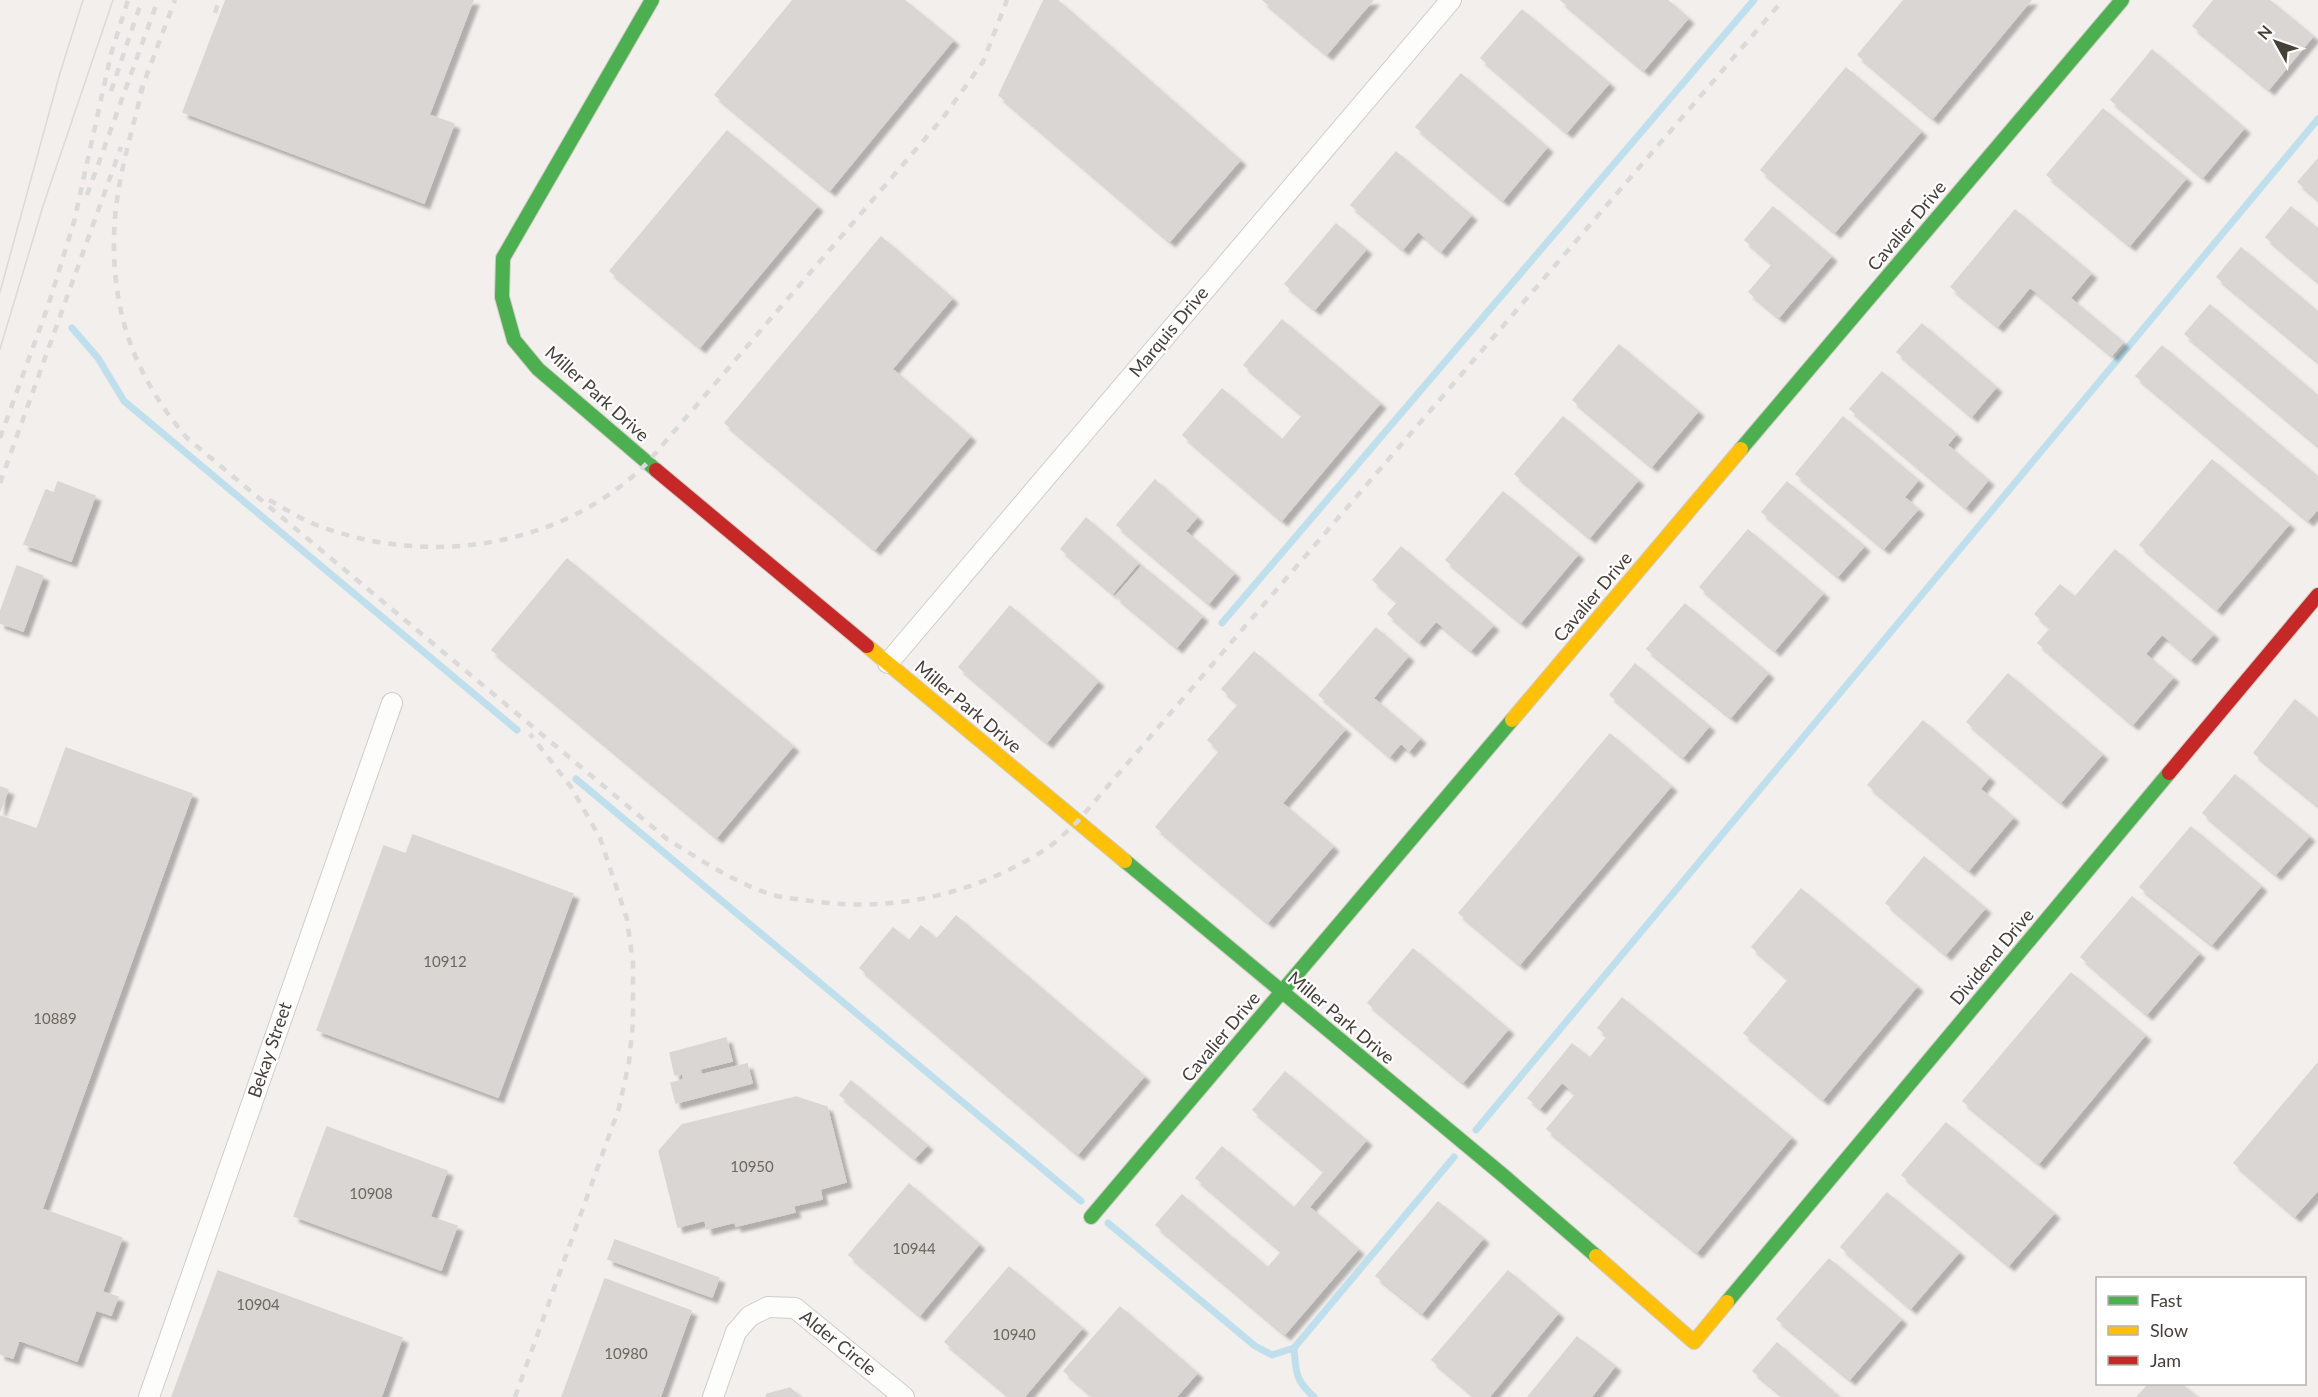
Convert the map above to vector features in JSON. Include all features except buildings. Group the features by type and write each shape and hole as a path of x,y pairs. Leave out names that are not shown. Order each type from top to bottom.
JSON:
{"street":[{"name":"Miller Park Drive","path":"652,0 503,258 502,297 514,340 538,369 1505,1177 1694,1342"},
{"name":"Marquis Drive","path":"888,663 1450,0"},
{"name":"Cavalier Drive","path":"1091,1217 2122,0"},
{"name":"Dividend Drive","path":"1694,1342 2318,595"},
{"name":"Bekay Street","path":"149,1397 392,703"},
{"name":"Alder Circle","path":"713,1397 736,1332 750,1316 768,1307 795,1308 904,1397"}],"waterway":[{"path":"1222,623 1754,0"},
{"path":"1476,1130 2318,119"},
{"path":"72,328 98,358 124,401 517,730"},
{"path":"576,779 1081,1201"},
{"path":"1108,1223 1255,1346 1272,1355 1294,1348 1454,1157"},
{"path":"1294,1348 1300,1380 1314,1397"}],"tram line":[{"path":"0,292 60,73 83,0"},
{"path":"0,349 43,206 113,0"}],"railway":[{"path":"0,438 48,306 74,222 111,54 128,0"},
{"path":"111,91 142,0"},
{"path":"87,195 158,0"},
{"path":"140,93 175,0"},
{"path":"215,13 219,0"},
{"path":"269,500 314,524 357,538 401,545 445,547 490,542 533,532 574,515 613,492 647,463 942,119 983,62 1007,0"},
{"path":"143,86 117,201 114,240 118,296 131,346 142,370 169,416 187,438 667,839 728,876 772,895 843,904 873,904 904,902 934,896 991,878 1046,849 1077,822 1783,0"},
{"path":"0,483 121,147"},
{"path":"515,1397 619,1108 629,1062 633,1023 633,963 627,919 600,838 571,787 530,734"}],"traffic: fast":[{"path":"652,0 503,258 502,297 514,340 538,369 656,470"},
{"path":"1741,449 2122,0"},
{"path":"1091,1217 1512,720"},
{"path":"1727,1302 2169,773"},
{"path":"1125,861 1505,1177 1596,1256"}],"traffic: slow":[{"path":"1512,720 1741,449"},
{"path":"867,646 1125,861"},
{"path":"1596,1256 1694,1342 1727,1302"}],"traffic: jam":[{"path":"656,470 867,646"},
{"path":"2169,773 2318,595"}]}
